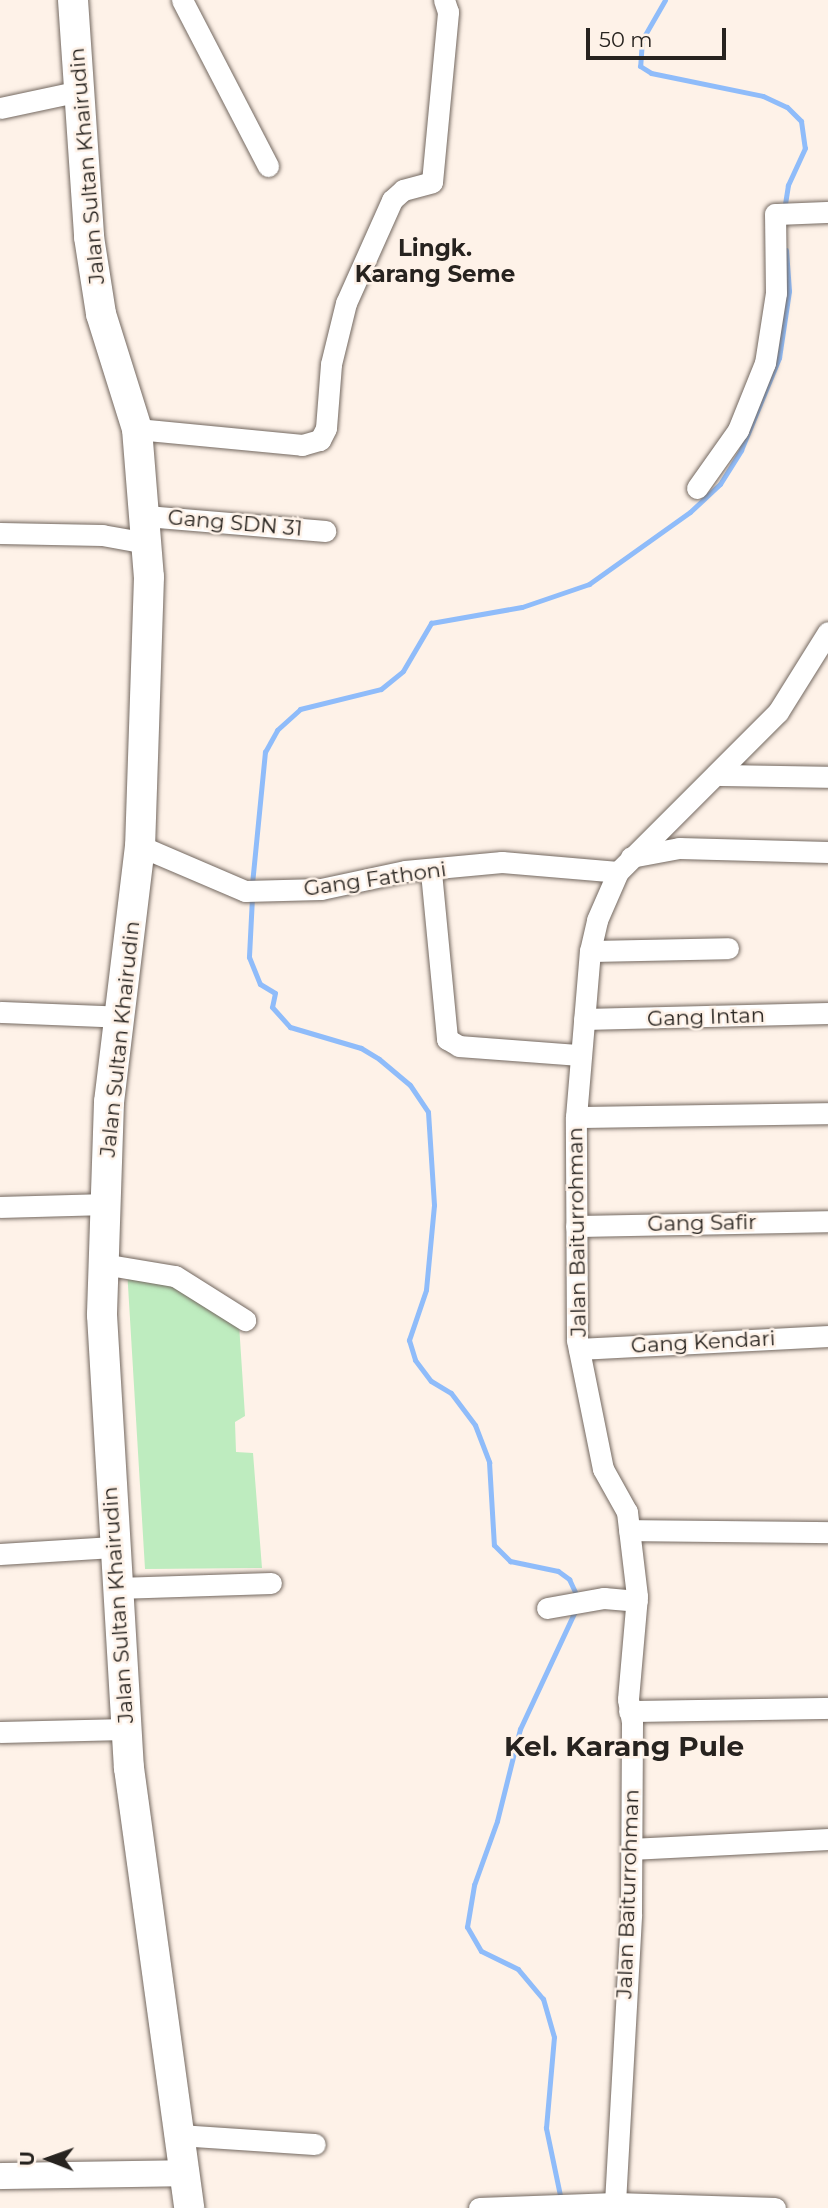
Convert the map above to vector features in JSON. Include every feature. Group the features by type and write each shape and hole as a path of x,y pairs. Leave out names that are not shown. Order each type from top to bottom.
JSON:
{"main road":[{"name":"Jalan Sultan Khairudin","path":"73,0 94,274 102,314 137,429 146,529 149,633 141,846 122,1017 109,1101 103,1264 113,1547 126,1729 142,1886 189,2208"}],"street":[{"path":"182,0 268,166"},
{"path":"137,429 302,445 320,440 327,428 331,364 346,303 392,200 403,190 432,182 448,12 444,0"},
{"path":"0,108 80,91"},
{"path":"697,488 738,430 765,363 776,293 775,214 828,212"},
{"name":"Gang SDN 31","path":"0,533 102,534 146,529 325,531"},
{"name":"Jalan Baiturrohman","path":"614,2203 631,1849 629,1711 637,1601 626,1512 603,1469 579,1349 576,1117 590,951 597,919 624,865 718,775 778,712 804,664 828,632"},
{"path":"804,664 828,663"},
{"path":"718,775 828,776"},
{"name":"Gang Fathoni","path":"141,846 253,891 321,888 405,871 431,872 502,862 624,865 679,848 828,852"},
{"path":"431,872 447,1039 459,1046 580,1055"},
{"path":"590,951 728,948"},
{"path":"0,1012 122,1017"},
{"name":"Gang Intan","path":"584,1020 828,1013"},
{"path":"576,1117 828,1113"},
{"path":"0,1207 106,1204"},
{"name":"Gang Safir","path":"576,1226 828,1221"},
{"path":"103,1264 175,1276 245,1320"},
{"name":"Gang Kendari","path":"579,1349 828,1336"},
{"path":"629,1530 828,1532"},
{"path":"0,1555 113,1547"},
{"path":"117,1588 271,1583"},
{"path":"547,1608 578,1600 637,1601"},
{"path":"629,1711 828,1708"},
{"path":"0,1732 126,1729"},
{"path":"631,1849 828,1839"},
{"path":"178,2135 315,2144"},
{"path":"0,2176 183,2172"},
{"path":"479,2208 614,2203 775,2208"}],"green space":[{"path":"127,1269 172,1276 239,1324 245,1416 235,1422 236,1452 253,1453 262,1568 145,1569"}],"waterway":[{"path":"665,0 642,40 640,66 651,73 763,96 787,107 801,121 805,148 788,185 784,209"},
{"path":"252,884 265,752 277,730 300,709 381,689 403,671 431,623 522,607 589,584 690,512 720,484 741,450 779,358 789,291 786,250"},
{"path":"252,897 249,957 260,984 275,993 272,1007 290,1027 361,1048 379,1059 410,1085 428,1112 434,1205 426,1290 409,1340 415,1360 431,1381 451,1393 475,1425 489,1462 494,1545 510,1561 558,1571 569,1579 577,1596"},
{"path":"561,2200 546,2128 554,2037 543,1999 518,1969 481,1951 467,1927 474,1885 497,1821 520,1729 576,1609"}],"district":[{"name":"Lingk. Karang Seme","path":"435,261"},
{"name":"Kel. Karang Pule","path":"624,1746"}]}
